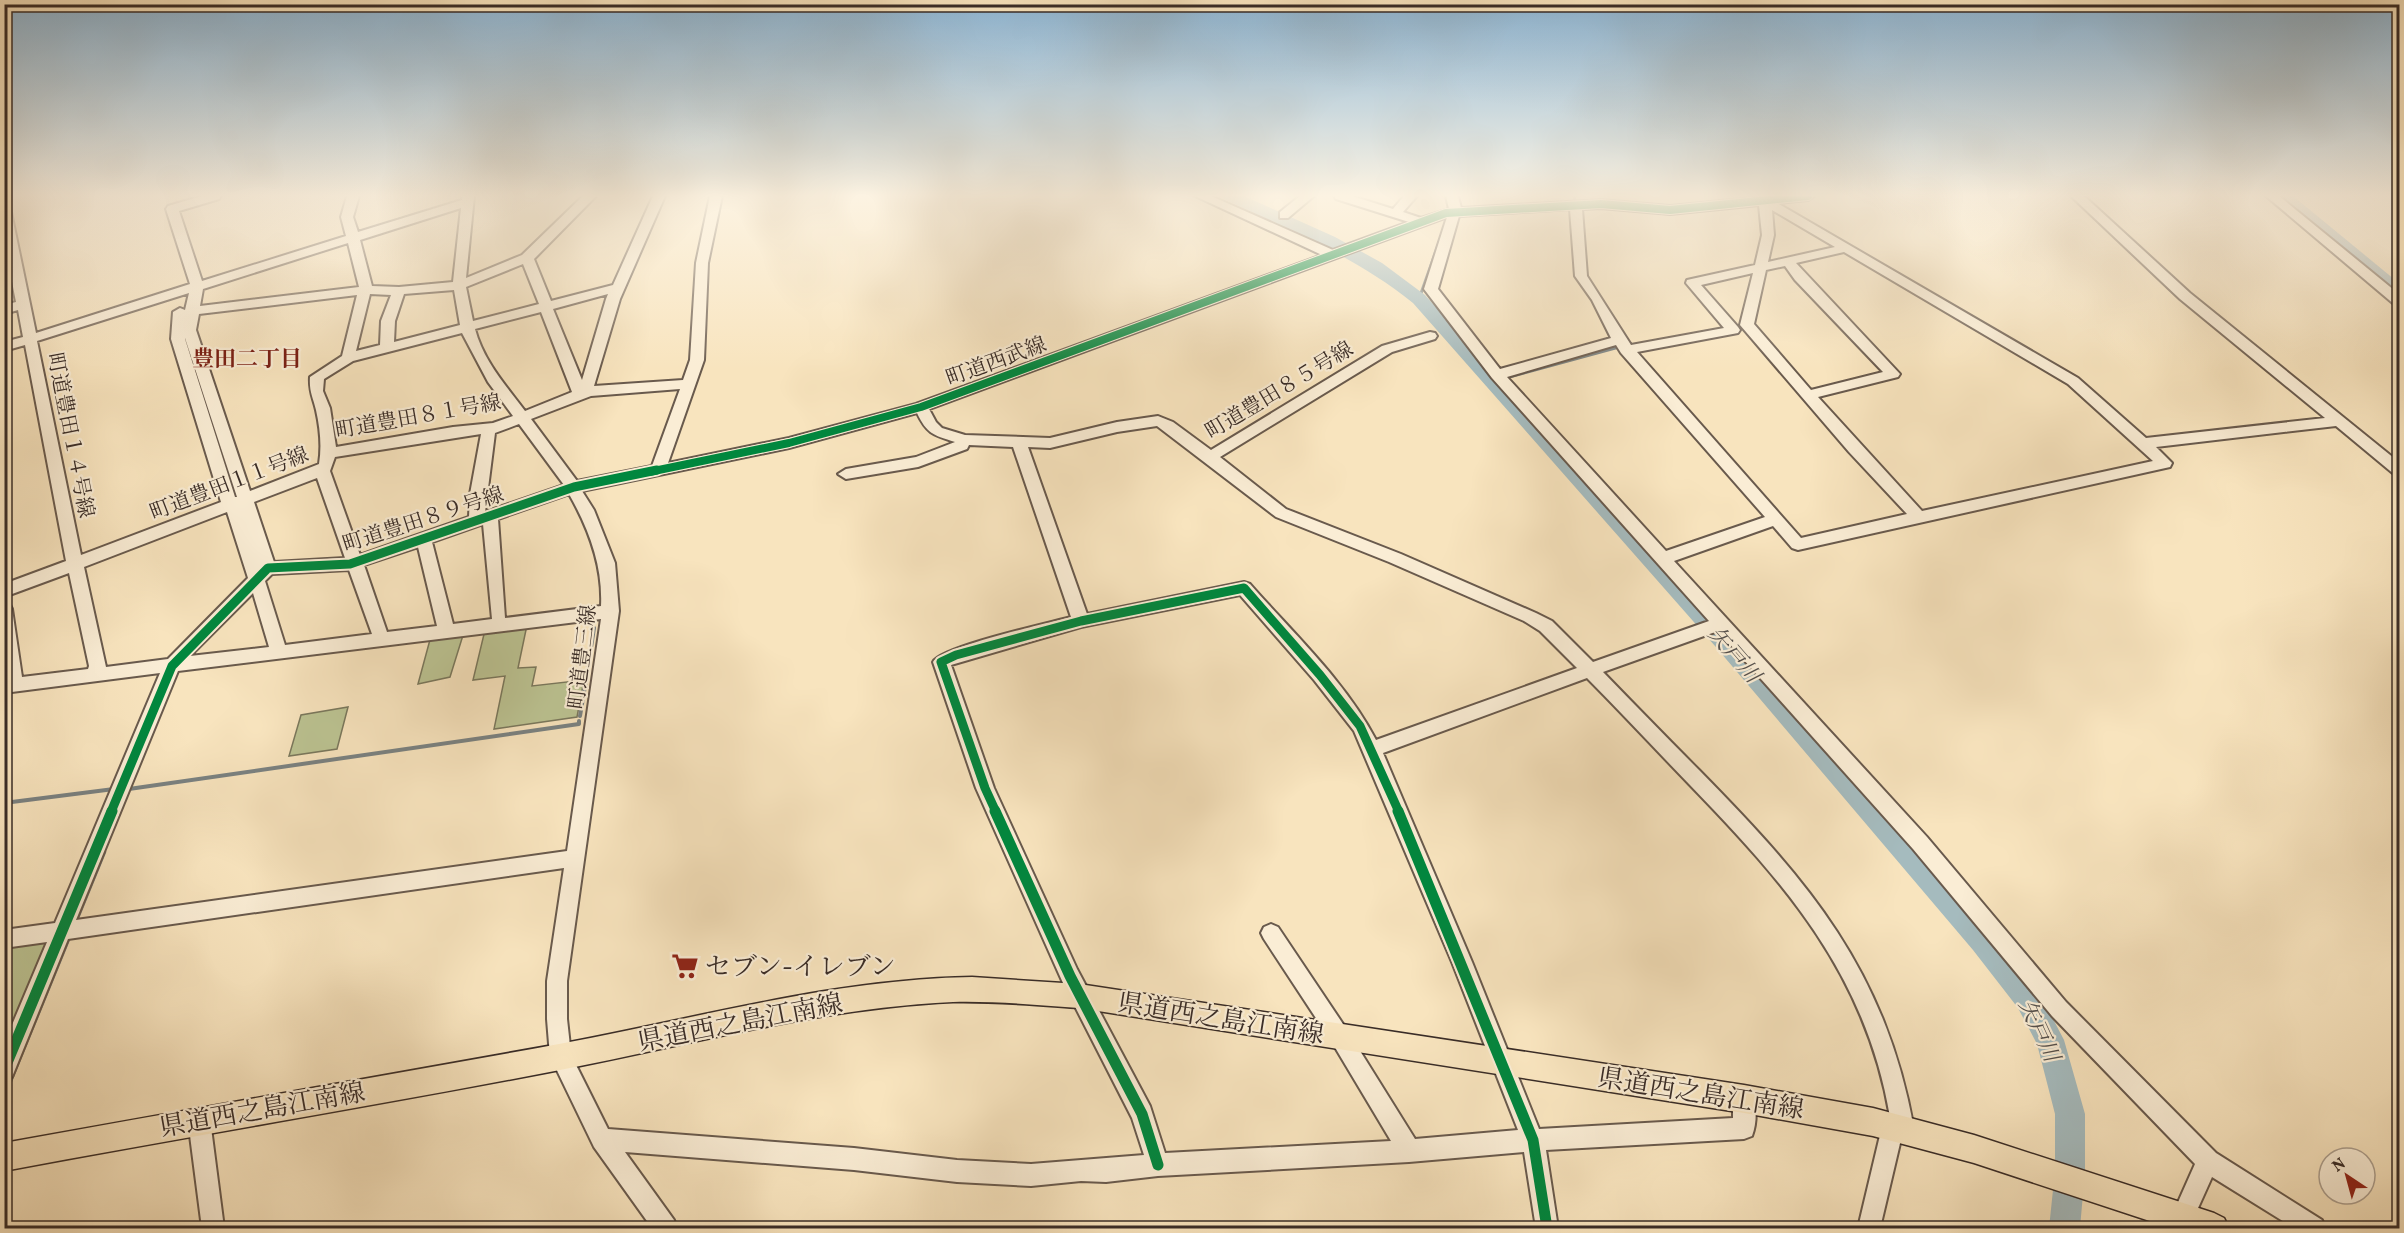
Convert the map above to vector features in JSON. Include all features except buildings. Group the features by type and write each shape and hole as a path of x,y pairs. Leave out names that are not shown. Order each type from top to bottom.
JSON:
{"main road":[{"name":"県道西之島江南線","path":"4,1157 561,1056 794,1010 877,997 939,991 995,990 1079,996 1744,1099 1898,1128 2081,1183 2185,1223 2214,1228"}],"street":[{"name":"町道豊田１４号線","path":"13,254 75,564 98,666 95,673"},
{"path":"177,254 185,287 179,293 184,295 178,339 262,574 283,650"},
{"path":"184,254 197,286 189,330 236,504"},
{"path":"4,347 298,254"},
{"path":"358,254 366,284 348,358 618,288"},
{"name":"町道豊三線","path":"463,254 460,285 467,326 484,366 574,487 605,555 611,611 557,981 561,1056"},
{"path":"191,311 364,290 399,291 460,285 528,258 532,254"},
{"path":"583,393 618,288 633,254"},
{"path":"658,470 698,354 704,254"},
{"name":"町道西武線","path":"574,487 789,443 921,407 1338,254"},
{"path":"1441,254 1431,289 1497,375 1664,558 1719,624 1920,843 2059,1010 2208,1161 2314,1228"},
{"path":"1578,254 1581,276 1598,300 1622,345 1798,544 2166,463 2073,381 1856,254"},
{"path":"1763,254 1747,325 1854,448 1919,518"},
{"path":"1497,375 1622,345 1732,330 1692,283 1822,254"},
{"path":"2139,254 2185,296 2400,471"},
{"path":"2341,254 2400,302"},
{"path":"528,258 583,393"},
{"path":"1788,261 1800,277 1893,374 1809,395"},
{"path":"387,349 388,321 399,291"},
{"path":"4,310 23,304"},
{"name":"町道豊田８５号線","path":"921,407 930,425 937,431 964,440 1050,443 1127,425 1158,421 1168,425 1210,458 1387,349 1430,336"},
{"name":"町道豊田１１号線","path":"4,591 322,471 326,466 328,453 324,415 316,391 317,377 348,358"},
{"name":"町道豊田８１号線","path":"328,453 489,428 522,418 583,393 689,384"},
{"path":"2145,443 2341,421"},
{"path":"489,428 477,494 484,518 498,616"},
{"path":"846,474 918,462 962,445 964,440"},
{"path":"1019,442 1081,621"},
{"path":"1210,458 1281,513 1395,558 1546,626 1592,671 1784,873 1816,914 1850,973 1883,1043 1899,1095 1898,1128 1869,1228"},
{"path":"322,471 379,631"},
{"name":"町道豊田８９号線","path":"262,574 356,562 574,487"},
{"path":"1664,558 1776,519"},
{"path":"424,539 446,630"},
{"path":"4,1070 174,664 262,574"},
{"path":"1158,1165 1142,1114 1079,996 985,788 941,662 956,655 1081,621 1177,600 1247,589 1360,726 1372,749 1503,1061 1533,1140 1547,1228"},
{"path":"4,609 9,681 174,664 611,611"},
{"path":"1372,749 1719,624"},
{"path":"4,939 575,858"},
{"path":"1271,933 1340,1037 1409,1151"},
{"path":"561,1056 602,1139 666,1228"},
{"path":"602,1139 854,1159 957,1171 1031,1175 1158,1165 1409,1151 1533,1140 1744,1128 1744,1099"},
{"path":"200,1120 213,1228"},
{"path":"2185,1223 2208,1161"}],"green space":[{"path":"527,625 518,668 536,667 532,686 584,680 577,717 494,729 505,676 473,680 485,630"},
{"path":"464,632 450,677 418,684 431,636"},
{"path":"348,707 337,749 289,756 301,715"},
{"path":"49,938 5,1055 5,945"}],"waterway":[{"name":"矢戸川","path":"1354,254 1398,282 1419,299 1723,640 1983,941 2028,999 2050,1040 2070,1114 2070,1171 2065,1228"},
{"path":"1419,299 1435,254"},
{"path":"2352,254 2400,294"},
{"path":"1491,382 1619,347"},
{"path":"588,667 594,628"},
{"path":"580,716 586,680"},
{"path":"129,789 579,724 579,721"},
{"path":"4,803 114,789"},
{"path":"77,918 104,852"},
{"path":"4,1096 69,937"}],"cycle path":[{"path":"4,1070 172,666 268,568 350,564 574,487 789,443 921,407 1336,254"},
{"path":"1158,1165 1142,1114 1070,976 985,788 941,662 956,655 1081,621 1244,588 1320,675 1360,726 1372,749 1462,962 1533,1140 1547,1228"}],"place":[{"name":"セブン-イレブン","path":"685,966"}],"district":[{"name":"豊田二丁目","path":"247,358"}]}
